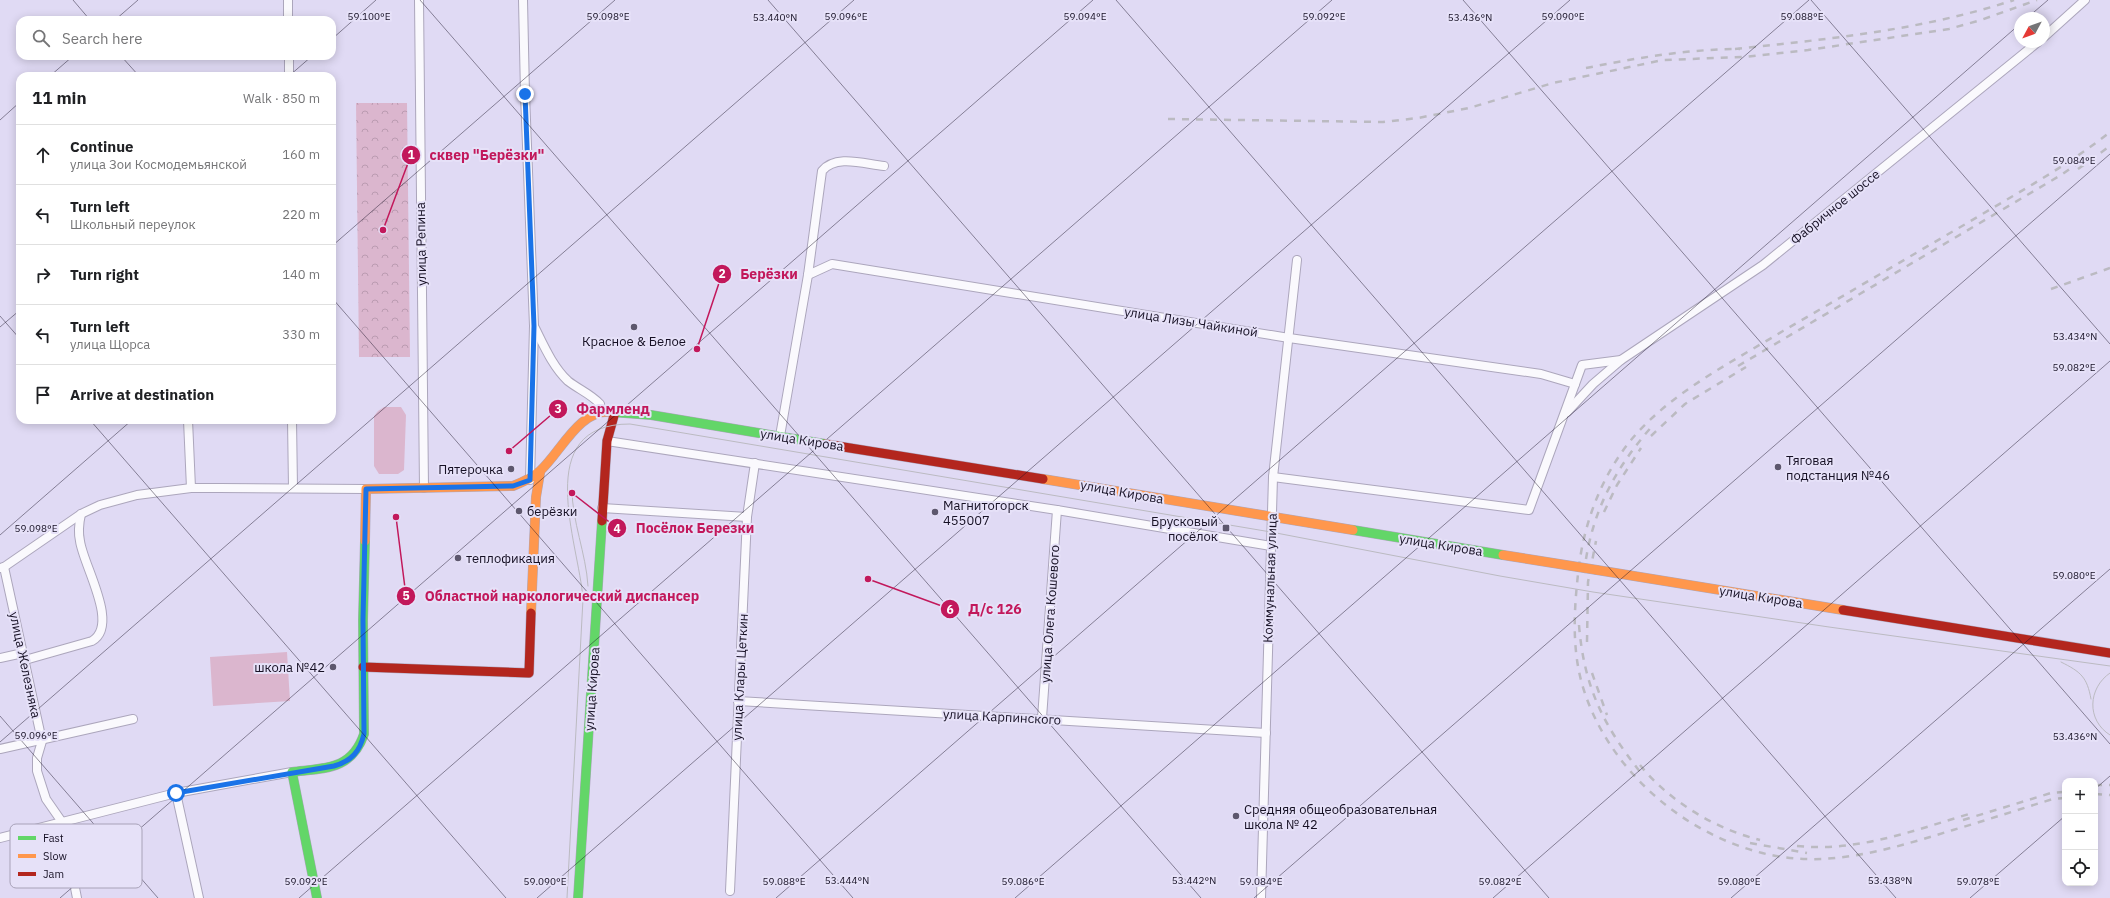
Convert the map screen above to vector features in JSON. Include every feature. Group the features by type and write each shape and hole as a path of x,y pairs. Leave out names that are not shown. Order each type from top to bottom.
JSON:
{"main road":[{"path":"317,898 292,772 339,764 357,753 364,734 363,667 366,489 513,486 530,480 540,473 577,427 587,418 601,411 616,412"},
{"name":"улица Кирова","path":"578,898 594,674 606,441 616,412 651,415 2110,653"},
{"path":"363,667 529,673 536,497 540,473"}],"street":[{"path":"288,0 288,16"},
{"name":"улица Репина","path":"419,0 424,488"},
{"path":"523,0 534,326 530,480"},
{"path":"2050,32 2085,0"},
{"name":"Фабричное шоссе","path":"1565,414 1594,384 1621,360 1763,265 2031,48"},
{"path":"289,60 289,72"},
{"path":"780,436 808,275 822,171 827,166 838,161 884,166"},
{"name":"Коммунальная улица","path":"1261,898 1272,477 1297,260"},
{"name":"улица Лизы Чайкиной","path":"808,275 832,264 1289,338 1541,374 1575,384"},
{"path":"534,326 550,357 567,380 594,398 600,404 601,411"},
{"name":"Фабричное шоссе","path":"1575,384 1582,364 1621,360"},
{"path":"1272,477 1529,510 1575,384"},
{"path":"188,424 192,488"},
{"path":"292,424 293,488"},
{"path":"606,441 1057,510 1271,546"},
{"name":"улица Клары Цеткин","path":"730,891 747,517 755,463"},
{"path":"2,568 81,514 100,505 137,495 192,488 366,489"},
{"path":"602,508 747,517"},
{"name":"улица Олега Кошевого","path":"1042,718 1057,510"},
{"path":"0,658 24,657 92,641 101,634 103,625 101,607 80,542 79,525 81,514"},
{"name":"улица Железняка","path":"2,568 24,657 42,741 37,758 37,772 40,786 52,810 62,822"},
{"name":"улица Карпинского","path":"738,701 1042,718 1266,733"},
{"path":"0,749 42,741 133,719"},
{"path":"54,824 176,793 292,772"},
{"path":"176,793 199,898"},
{"path":"0,838 10,835"},
{"name":"улица Железняка","path":"75,888 77,898"}],"green space":[{"path":"356,103 407,103 410,357 359,357"},
{"path":"384,407 401,407 406,415 404,470 398,474 379,474 374,466 374,416"},
{"path":"287,652 290,701 213,706 210,657"}],"tram line":[{"path":"567,898 583,599 570,519 568,490 570,465 580,443 599,429 630,424 1271,532 1500,576 1593,592 1829,627 2110,666"},
{"path":"572,489 574,513 585,562 588,586"},
{"path":"2061,662 2074,669 2082,676 2087,685 2091,699"},
{"path":"2110,673 2097,687 2093,704 2097,721 2102,729 2110,735"}],"railway":[{"path":"1735,49 1841,37 1911,26 1945,19 2014,0"},
{"path":"1168,119 1383,122 1418,118 1469,108 1553,83 1663,60 1743,57 1808,50 1949,29 1981,20 2037,0"},
{"path":"1586,68 1682,52 1740,49"},
{"path":"2062,798 2053,799 1888,849 1844,857 1799,859 1776,856 1744,848 1712,835 1683,817 1656,797 1631,772 1611,745 1594,716 1582,684 1575,643 1578,574 1580,556 1589,521 1595,503 1610,470 1631,440 1664,408 1683,393 1723,367 2041,179 2076,157 2110,132"},
{"path":"2078,169 2110,146"},
{"path":"1738,366 2061,175 2081,161"},
{"path":"2051,289 2110,268"},
{"path":"1651,436 1685,404 1746,367"},
{"path":"1584,573 1592,531 1607,493 1627,458 1654,424"},
{"path":"1604,512 1617,485 1641,448"},
{"path":"1587,642 1588,582 1596,541"},
{"path":"1579,625 1585,668 1598,704 1616,738 1641,773"},
{"path":"1592,673 1607,715"},
{"path":"1640,765 1665,790 1694,812 1726,829 1760,840"},
{"path":"2098,785 2110,785"},
{"path":"1963,820 2051,793 2062,792"},
{"path":"2098,794 2110,795"},
{"path":"1797,846 1820,847 1863,843 1906,833 1969,814"},
{"path":"1750,843 1807,853"}],"traffic: fast":[{"path":"611,412 651,415 825,444"},
{"path":"578,898 602,521"},
{"path":"1353,530 1503,555"},
{"path":"317,898 292,772 326,768 345,761 359,746 364,734 363,620 365,541"}],"traffic: slow":[{"path":"365,541 366,489 513,486 527,480 540,471 571,433 589,417 600,413 611,412"},
{"path":"531,613 536,497 540,473"},
{"path":"1043,479 1353,530"},
{"path":"1503,555 1597,570"},
{"path":"1597,570 1843,610"}],"traffic: jam":[{"path":"602,521 607,441 615,412"},
{"path":"825,444 1043,479"},
{"path":"1843,610 2110,653"},
{"path":"363,667 529,673 531,613"}],"place":[{"name":"сквер \"Берёзки\"","path":"383,230"},
{"name":"Красное & Белое","path":"634,327"},
{"name":"Берёзки","path":"697,349"},
{"name":"Фармленд","path":"509,451"},
{"name":"Тяговая подстанция №46","path":"1778,467"},
{"name":"Пятерочка","path":"511,469"},
{"name":"Посёлок Березки","path":"572,493"},
{"name":"берёзки","path":"519,511"},
{"name":"Магнитогорск 455007","path":"935,512"},
{"name":"Областной наркологический диспансер","path":"396,517"},
{"name":"Брусковый посёлок","path":"1226,528"},
{"name":"теплофикация","path":"458,558"},
{"name":"Д/с 126","path":"868,579"},
{"name":"школа №42","path":"333,667"},
{"name":"Средняя общеобразовательная школа № 42","path":"1236,816"}],"route":[{"path":"176,793 334,766 348,760 357,753 364,734 363,620 366,489 513,486 530,480 534,326 525,94"}]}
